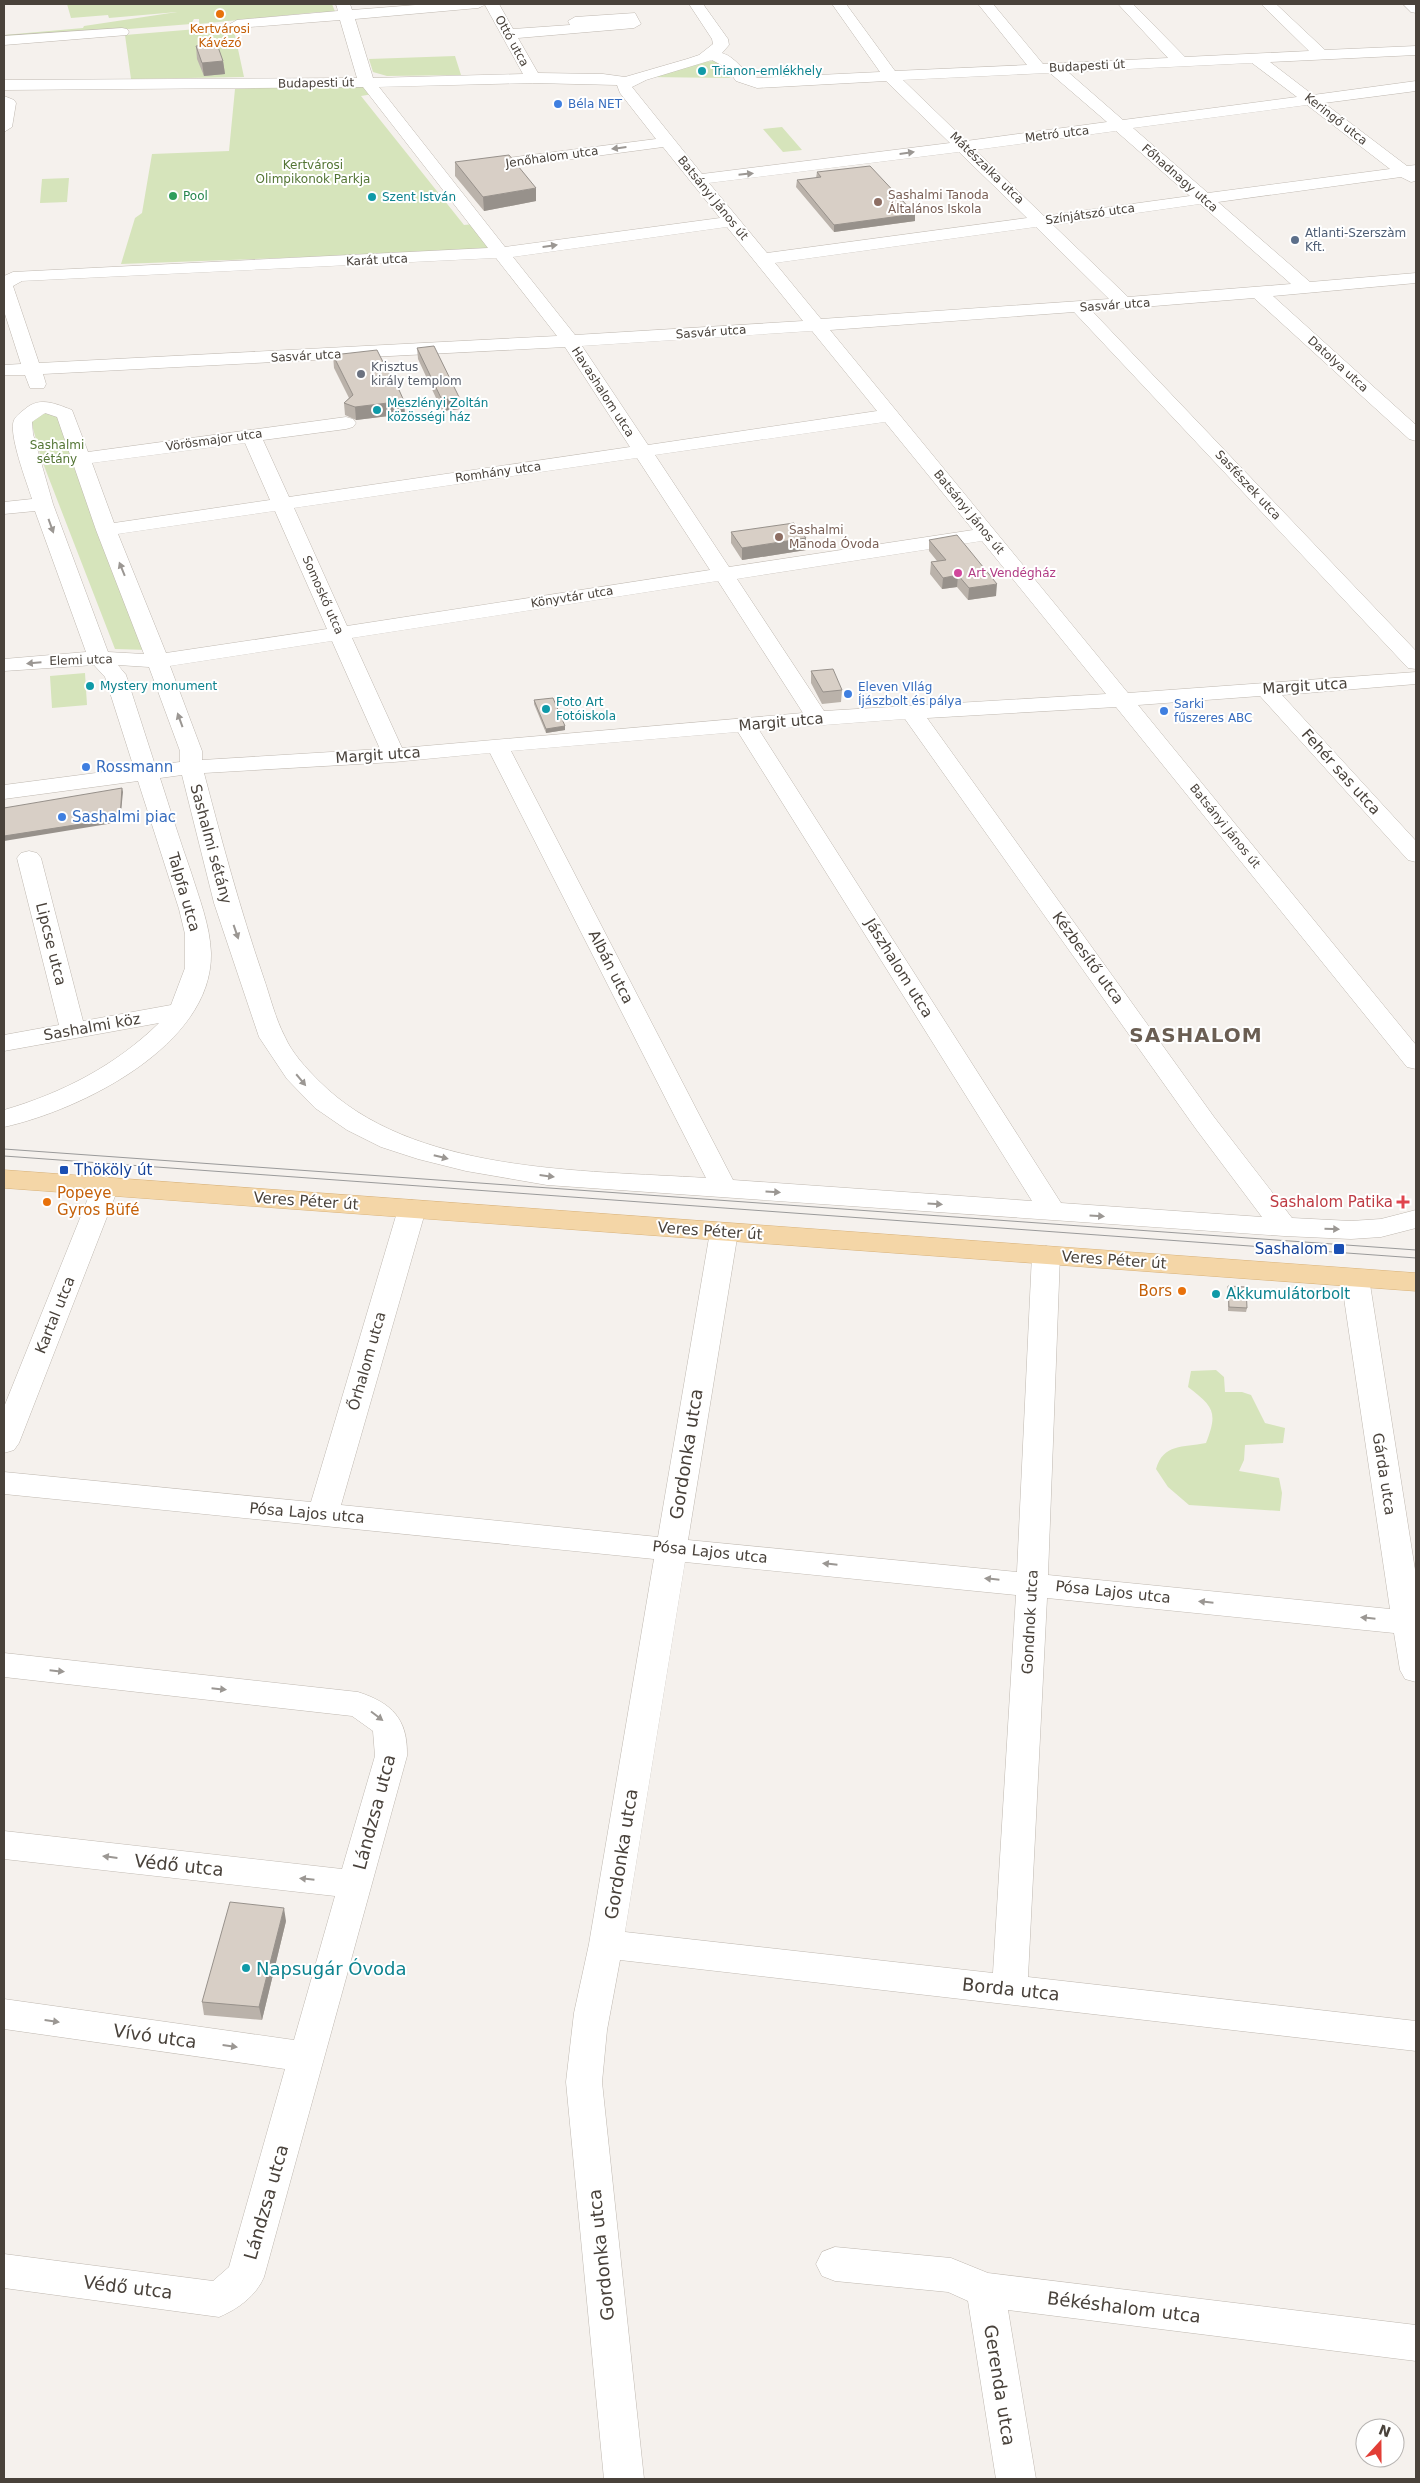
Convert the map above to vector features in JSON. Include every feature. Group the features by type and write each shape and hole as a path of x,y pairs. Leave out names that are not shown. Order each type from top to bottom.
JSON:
{"main road":[{"name":"Veres Péter út","path":"4,1179 1416,1282"}],"street":[{"path":"237,24 345,9 478,4"},
{"name":"Ottó utca","path":"492,4 532,78"},
{"path":"630,81 710,55 720,47 721,42 696,4"},
{"name":"Mátészalka utca","path":"839,4 890,76 964,145 1126,304"},
{"name":"Főhadnagy utca","path":"985,4 1046,68 1120,126 1306,288"},
{"path":"1125,4 1181,62"},
{"path":"1268,4 1322,55"},
{"path":"1410,4 1416,9"},
{"path":"345,9 366,81"},
{"path":"508,34 579,28"},
{"path":"4,42 122,32"},
{"path":"1409,51 1416,62"},
{"name":"Budapesti út","path":"710,55 731,61 737,68 741,78 757,83 1409,51"},
{"name":"Keringő utca","path":"1255,58 1412,174"},
{"name":"Budapesti út","path":"4,85 532,78 630,81"},
{"name":"Havashalom utca","path":"366,81 570,341 818,718"},
{"name":"Batsányi János út","path":"630,81 624,86 625,90 1416,1061"},
{"name":"Metró utca","path":"698,179 808,167 1416,86"},
{"path":"4,101 8,103 4,127"},
{"name":"Jenőhalom utca","path":"436,172 668,142"},
{"name":"Színjátszó utca","path":"763,259 1204,199 1412,174"},
{"name":"Karát utca","path":"31,369 4,285 19,276 502,253 732,221"},
{"name":"Sasvár utca","path":"4,370 303,357 818,326 1080,308 1416,278"},
{"name":"Datolya utca","path":"1259,292 1416,435"},
{"name":"Sasfészek utca","path":"1080,308 1416,664"},
{"path":"31,369 45,406 33,411 23,421 23,434 43,504 99,658 115,674 147,773"},
{"name":"Sashalmi sétány","path":"45,406 65,414 106,530 158,661 191,751 190,767 226,903 272,1037 294,1072 317,1097 354,1124 390,1141 437,1156 499,1169 547,1176 724,1188"},
{"name":"Romhány utca","path":"106,530 891,415"},
{"name":"Vörösmajor utca","path":"82,458 346,423"},
{"name":"Somoskő utca","path":"251,435 394,755"},
{"path":"4,508 43,504"},
{"name":"Könyvtár utca","path":"158,661 987,534"},
{"name":"Elemi utca","path":"4,665 99,658 158,661"},
{"name":"Margit utca","path":"55,786 120,775 190,767 394,755 818,718 1122,700 1416,678"},
{"name":"Fehér sas utca","path":"1265,689 1416,855"},
{"name":"Kézbesítő utca","path":"911,712 1205,1123 1284,1227"},
{"name":"Jászhalom utca","path":"745,725 1053,1212"},
{"name":"Albán utca","path":"497,746 724,1188"},
{"name":"Talpfa utca","path":"4,1119 68,1096 114,1071 145,1049 180,1012 196,976 198,940 191,909 147,773"},
{"path":"4,792 43,785 55,786"},
{"path":"4,796 48,790 55,786"},
{"name":"Lipcse utca","path":"29,858 72,1031"},
{"path":"191,909 226,903"},
{"name":"Sashalmi köz","path":"4,1043 180,1012"},
{"name":"Kartal utca","path":"4,1443 106,1186"},
{"path":"724,1188 1053,1212 1350,1230 1381,1228 1416,1218"},
{"name":"Őrhalom utca","path":"323,1514 412,1209"},
{"name":"Gordonka utca","path":"624,2479 584,2082 591,2013 606,1944 670,1548 724,1232"},
{"name":"Gondnok utca","path":"1010,1988 1032,1583 1046,1255"},
{"name":"Gárda utca","path":"1355,1278 1378,1442 1412,1623 1416,1670"},
{"name":"Pósa Lajos utca","path":"4,1483 1032,1583 1412,1623"},
{"name":"Lándzsa utca","path":"5,1669 358,1704 380,1716 393,1735 391,1756 245,2277"},
{"name":"Védő utca","path":"4,1845 355,1884"},
{"name":"Borda utca","path":"606,1944 1010,1988 1416,2036"},
{"name":"Vívó utca","path":"4,2014 307,2057"},
{"name":"Békéshalom utca","path":"835,2264 951,2275 984,2290 1416,2343"},
{"name":"Védő utca","path":"4,2271 219,2299 245,2277"},
{"name":"Gerenda utca","path":"984,2290 1016,2479"}],"green space":[{"path":"67,4 332,4 336,14 320,15 319,12 199,24 199,19 194,19 191,24 4,39 4,35 83,28 84,26 177,12 109,18 108,15 71,18"},
{"path":"233,26 244,77 131,79 125,35"},
{"path":"455,56 461,75 387,76 373,72 369,59"},
{"path":"713,61 726,64 734,75 729,78 646,77 701,62"},
{"name":"Kertvárosi Olimpikonok Parkja","path":"367,83 373,94 361,96 464,225 473,224 496,250 121,264 135,218 142,213 152,154 229,151 235,89"},
{"path":"782,127 802,150 783,152 763,129"},
{"path":"69,178 67,202 40,203 42,179"},
{"name":"Sashalmi sétány","path":"52,412 61,416 148,650 115,649 41,458 31,421 39,415"},
{"path":"85,673 87,705 52,708 50,676"},
{"path":"1216,1370 1224,1377 1225,1392 1242,1392 1251,1395 1265,1423 1285,1428 1283,1443 1245,1445 1244,1460 1239,1471 1279,1478 1282,1493 1280,1511 1189,1505 1168,1487 1156,1469 1159,1461 1169,1451 1175,1448 1206,1443 1212,1424 1211,1411 1208,1405 1188,1387 1191,1371"}],"building":[{"path":"217,44 223,61 202,63 196,46"},
{"path":"509,155 536,188 483,197 455,162"},
{"path":"870,166 915,214 834,225 797,180 821,177 817,172"},
{"path":"434,346 459,397 442,400 417,348"},
{"path":"377,350 387,370 390,370 404,401 355,407 344,403 353,395 333,355"},
{"path":"794,523 806,538 742,548 731,532"},
{"path":"957,535 997,584 969,588 958,575 943,578 931,562 946,560 929,540"},
{"path":"833,669 842,690 823,692 811,671"},
{"path":"553,698 565,726 546,729 534,700"},
{"name":"Sashalmi piac","path":"122,788 120,818 4,836 4,808"},
{"path":"1228,1286 1246,1287 1247,1308 1229,1307"},
{"name":"Napsugár Óvoda","path":"230,1902 284,1908 259,2007 202,2002"}],"tram line":[{"path":"4,1149 1416,1250"},
{"path":"4,1156 1416,1258"}],"place":[{"name":"Kertvárosi Kávézó","path":"220,14"},
{"name":"Trianon-emlékhely","path":"702,71"},
{"name":"Béla NET","path":"558,104"},
{"name":"Pool","path":"173,196"},
{"name":"Szent István","path":"372,197"},
{"name":"Sashalmi Tanoda Általános Iskola","path":"878,202"},
{"name":"Atlanti-Szerszàm Kft.","path":"1295,240"},
{"name":"Krisztus király templom","path":"361,374"},
{"name":"Meszlényi Zoltán közösségi ház","path":"377,410"},
{"name":"Sashalmi Manoda Óvoda","path":"779,537"},
{"name":"Art Vendégház","path":"958,573"},
{"name":"Mystery monument","path":"90,686"},
{"name":"Eleven VIlág Íjászbolt és pálya","path":"848,694"},
{"name":"Foto Art Fotóiskola","path":"546,709"},
{"name":"Sarki fűszeres ABC","path":"1164,711"},
{"name":"Rossmann","path":"86,767"},
{"name":"Sashalmi piac","path":"62,817"},
{"name":"Thököly út","path":"64,1170"},
{"name":"Popeye Gyros Büfé","path":"47,1202"},
{"name":"Sashalom Patika","path":"1403,1202"},
{"name":"Sashalom","path":"1339,1249"},
{"name":"Bors","path":"1182,1291"},
{"name":"Akkumulátorbolt","path":"1216,1294"},
{"name":"Napsugár Óvoda","path":"246,1968"}],"district":[{"name":"SASHALOM","path":"1196,1035"}]}
